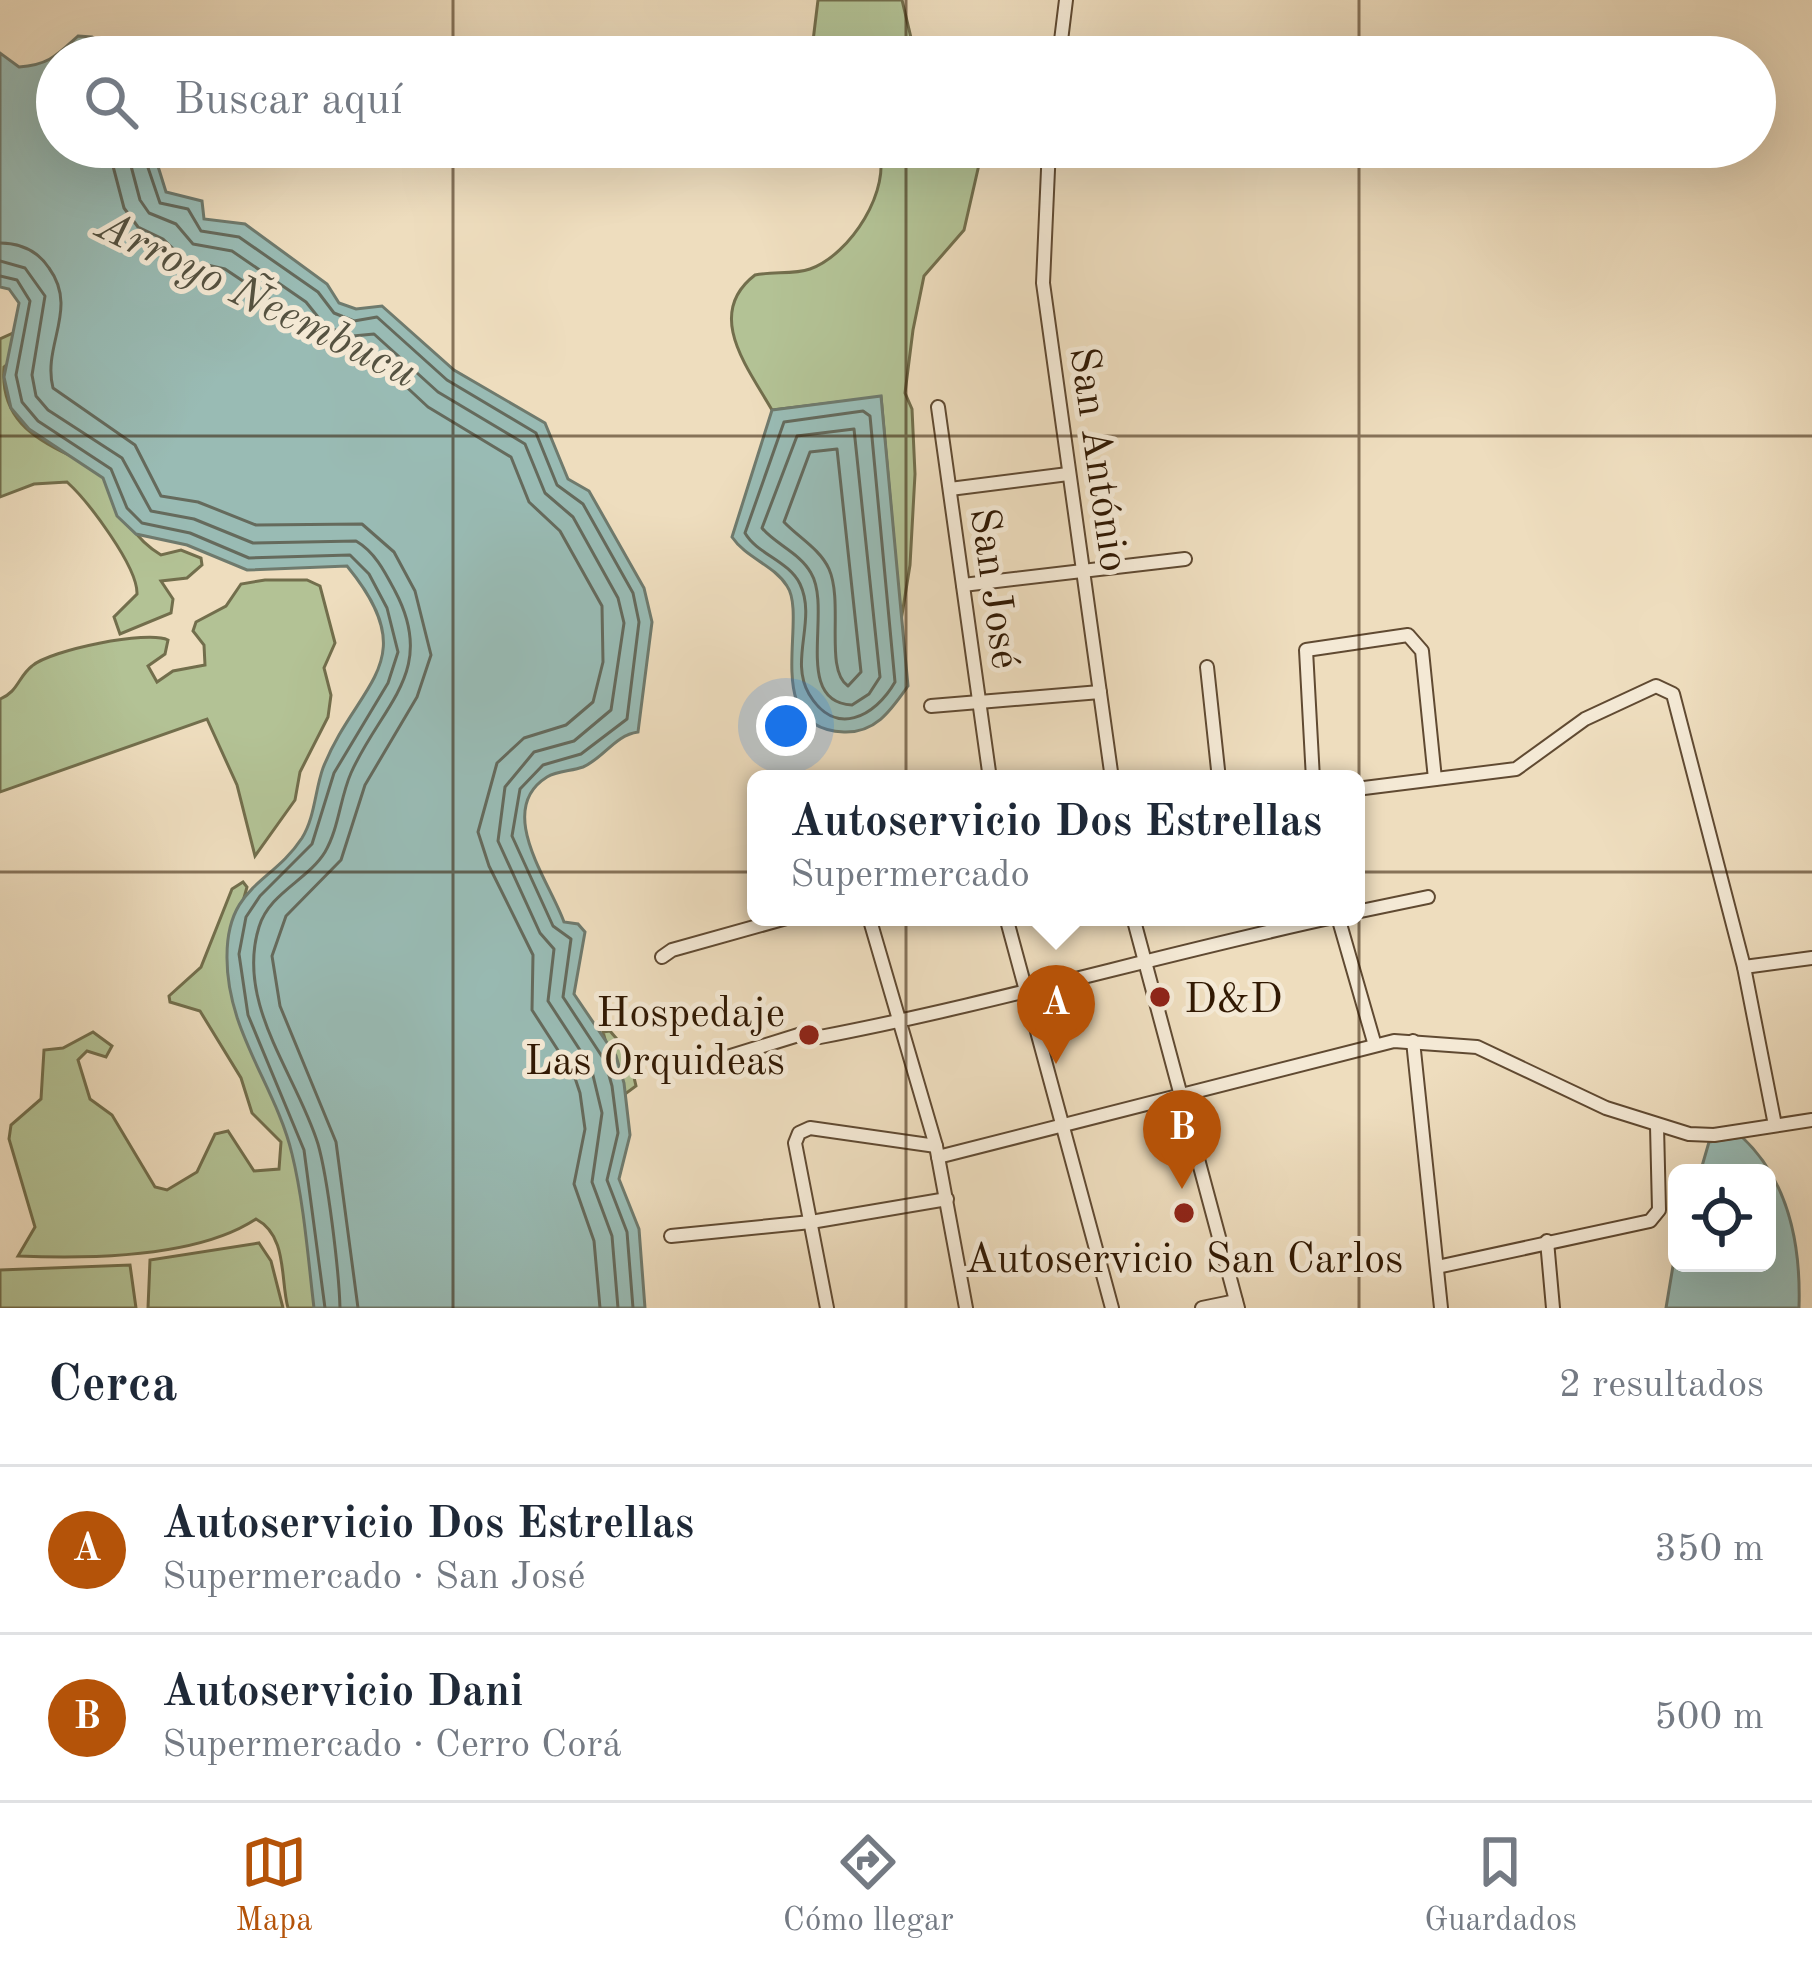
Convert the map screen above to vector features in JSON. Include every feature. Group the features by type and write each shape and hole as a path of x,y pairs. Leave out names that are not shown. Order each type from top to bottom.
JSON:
{"street":[{"path":"1062,36 1066,0"},
{"name":"San António","path":"1047,168 1043,283 1111,770"},
{"name":"San José","path":"938,407 989,770"},
{"path":"950,489 1068,474"},
{"path":"963,585 1185,559"},
{"path":"1313,770 1306,650 1408,635 1422,651 1435,779"},
{"path":"1207,668 1218,770"},
{"path":"1365,788 1529,764 1585,719 1666,687 1673,694 1744,967 1775,1125"},
{"path":"931,706 1100,692"},
{"path":"1365,910 1428,897"},
{"path":"662,958 672,950 758,926"},
{"path":"872,926 937,1151 966,1308"},
{"path":"1008,926 1112,1308"},
{"path":"1134,926 1237,1305 1202,1308"},
{"path":"721,1059 808,1032 820,1037 901,1022 1140,959 1294,926"},
{"path":"1339,926 1374,1042"},
{"path":"1744,967 1812,958"},
{"path":"1413,1041 1441,1308"},
{"path":"827,1308 795,1144 799,1132 809,1128 937,1151 1060,1125 1374,1042 1413,1041 1477,1047 1657,1126 1714,1135 1812,1120"},
{"path":"1437,1267 1656,1217 1657,1126"},
{"path":"671,1236 811,1222 947,1199"},
{"path":"1547,1241 1553,1308"}],"green space":[{"path":"818,0 902,0 911,36 814,36"},
{"path":"881,168 978,168 964,230 924,276 913,330 905,393 912,409 915,474 910,565 901,621 881,397 772,410 743,359 732,324 740,290 755,275 810,269 840,250 865,219"},
{"path":"13,333 20,354 4,367 4,384 21,424 44,442 104,473 126,519 150,547 161,555 181,550 201,558 202,565 187,578 161,581 173,599 171,613 120,634 114,617 137,594 135,582 110,535 67,482 34,484 0,497 0,339"},
{"path":"307,580 320,586 335,643 324,668 331,695 328,717 300,772 295,800 255,856 237,785 207,719 0,792 0,699 32,666 78,648 141,638 168,640 165,654 148,666 157,682 173,671 205,665 204,645 193,631 196,622 226,606 241,584"},
{"path":"243,882 247,887 240,912 285,1081 322,1308 288,1308 278,1247 256,1219 232,1232 173,1249 109,1256 18,1256 35,1227 9,1139 11,1125 41,1099 44,1050 63,1048 93,1032 112,1046 106,1057 87,1051 78,1060 90,1099 112,1115 155,1187 167,1190 197,1172 215,1134 228,1131 254,1171 279,1169 281,1142 252,1113 241,1078 200,1011 170,1002 169,996 201,967 232,889"},
{"path":"610,1031 628,1052 636,1086 621,1097 603,1032"},
{"path":"259,1243 271,1261 283,1308 148,1308 150,1260"},
{"path":"130,1265 136,1308 0,1308 0,1270"}],"water":[{"name":"Arroyo Ñeembucu","path":"0,53 19,67 36,64 36,168 159,168 166,192 202,201 204,219 245,224 327,284 339,303 356,309 382,306 454,370 545,423 568,479 589,491 644,588 652,622 638,732 623,737 583,767 547,777 532,791 525,808 525,827 564,922 578,924 585,932 574,994 616,1056 624,1083 630,1135 619,1179 639,1229 645,1308 314,1308 292,1154 234,1009 229,932 243,900 306,830 323,768 377,671 383,649 381,626 370,599 347,566 247,570 187,545 136,534 117,516 103,478 29,429 11,408 4,377 19,303 9,289 0,287"},
{"path":"881,396 908,686 874,724 844,732 818,726 802,712 794,693 792,601 787,586 732,537 772,410"},
{"path":"1742,1137 1764,1164 1703,1164 1709,1142"},
{"path":"1776,1184 1794,1238 1799,1308 1666,1308 1672,1272 1776,1272"}],"place":[{"name":"D&D","path":"1160,997"},
{"name":"Hospedaje Las Orquideas","path":"809,1035"},
{"name":"Autoservicio Dos Estrellas","path":"1056,1064"},
{"name":"Autoservicio Dani","path":"1182,1189"},
{"name":"Autoservicio San Carlos","path":"1184,1213"}]}
